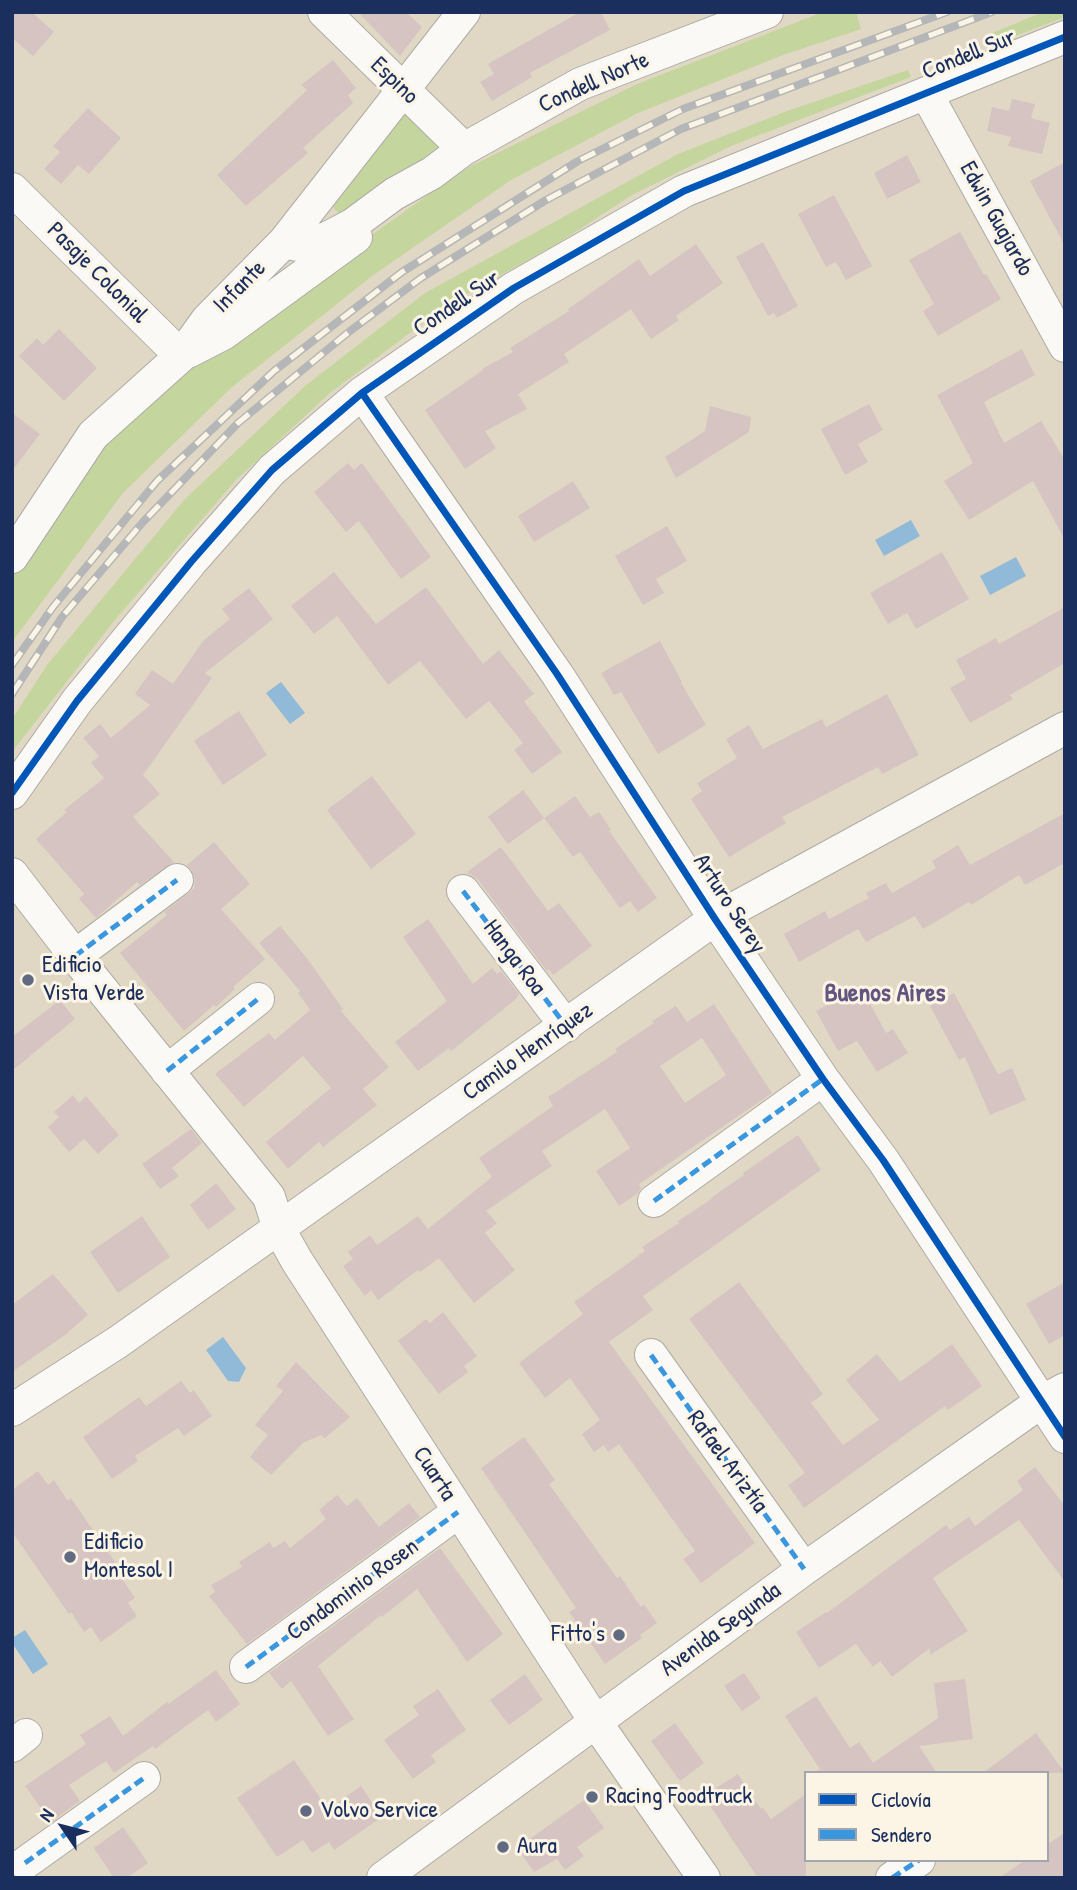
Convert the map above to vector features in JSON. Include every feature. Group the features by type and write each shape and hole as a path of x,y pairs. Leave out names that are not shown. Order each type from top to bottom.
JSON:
{"street":[{"name":"Espino","path":"324,12 464,149"},
{"name":"Infante","path":"12,557 93,435 181,356 207,320 284,242 464,12"},
{"name":"Condell Norte","path":"284,242 297,245 327,238 352,225 464,149 580,84 766,12"},
{"name":"Condell Sur","path":"12,793 77,701 200,551 272,470 362,393 514,288 684,191 1065,37"},
{"name":"Edwin Guajardo","path":"926,93 1065,346"},
{"name":"Condell Norte","path":"181,356 223,334 406,201 432,173"},
{"name":"Pasaje Colonial","path":"12,189 181,356"},
{"name":"Arturo Serey","path":"362,393 557,674 715,919 823,1079 1053,1396 1065,1437"},
{"name":"Camilo Henríquez","path":"12,1410 118,1342 715,919 1065,728"},
{"name":"Cuarta","path":"12,874 269,1197 279,1229 296,1261 595,1721 705,1878"},
{"path":"75,956 177,880"},
{"name":"Hanga Roa","path":"463,891 566,1026"},
{"path":"167,1071 258,999"},
{"path":"654,1201 823,1079"},
{"name":"Rafael Ariztía","path":"651,1355 804,1569"},
{"name":"Avenida Segunda","path":"383,1878 804,1569 1053,1396"},
{"name":"Condominio Rosen","path":"246,1667 458,1512"},
{"path":"24,1862 144,1778"},
{"path":"892,1878 916,1862"}],"green space":[{"path":"823,12 856,12 861,29 783,55 638,113 511,180 372,276 231,388 123,493 12,642 12,578 102,447 142,406 224,340 463,170 637,84"},
{"path":"1043,12 1065,12 1065,17 989,46 985,36"},
{"path":"908,70 911,77 731,146 632,195 557,244 447,305 330,393 236,480 114,621 12,752 12,719 47,665 185,499 305,386 425,293 678,154 787,111"},
{"path":"406,112 444,147 344,219 333,207"}],"water":[{"path":"911,520 920,536 884,556 875,540"},
{"path":"1016,557 1026,576 990,595 980,576"},
{"path":"281,682 305,713 290,724 266,693"},
{"path":"223,1337 246,1368 239,1382 228,1381 206,1350"},
{"path":"25,1630 48,1664 33,1674 12,1643 12,1638"}],"building":[{"path":"12,12 32,12 54,32 33,56 12,38"},
{"path":"358,12 406,12 422,27 400,56"},
{"path":"580,12 601,12 610,30 530,73 532,77 492,101 480,82 494,74 488,64"},
{"path":"333,60 356,88 348,95 353,103 303,148 308,153 246,206 217,175 307,90 301,85"},
{"path":"1012,99 1035,104 1031,118 1050,123 1042,154 1008,146 1011,137 987,131 992,107 1009,111"},
{"path":"88,108 121,138 89,174 78,165 61,184 44,169 60,152 53,146"},
{"path":"907,155 921,182 887,199 874,173"},
{"path":"1065,162 1065,246 1030,181"},
{"path":"834,195 872,266 846,280 836,262 826,267 798,214"},
{"path":"960,232 1001,299 938,336 923,311 934,304 909,260"},
{"path":"763,242 798,306 777,318 774,313 768,316 736,257"},
{"path":"696,244 723,283 676,316 679,320 651,339 631,309 564,354 569,362 518,394 527,409 485,431 496,448 465,469 425,410 482,369 513,352 510,348 569,311 568,309 639,259 650,276"},
{"path":"59,329 97,368 64,401 19,356 37,338 43,345"},
{"path":"1022,349 1035,375 984,402 1004,443 1041,421 1065,460 1065,540 1033,481 969,520 944,481 973,463 937,395"},
{"path":"869,404 883,430 858,444 868,462 845,475 821,429"},
{"path":"710,406 751,417 749,432 676,478 665,457 705,431"},
{"path":"12,413 40,434 12,471"},
{"path":"348,463 354,470 362,463 431,557 401,579 359,521 346,532 314,492"},
{"path":"573,481 590,508 534,542 518,516"},
{"path":"667,526 687,561 656,579 664,593 643,605 615,556"},
{"path":"942,552 969,599 916,629 907,613 888,624 870,593"},
{"path":"334,572 376,624 426,587 483,664 499,650 534,694 524,701 562,752 532,774 514,750 523,743 489,701 466,719 420,661 388,685 337,616 314,634 291,606"},
{"path":"249,588 273,619 205,673 212,678 143,775 160,794 133,817 174,862 140,885 137,882 96,918 79,899 84,894 36,839 67,812 64,810 104,778 91,763 99,756 83,738 100,724 111,738 150,705 135,694 152,670 173,684 204,640 230,619 222,609"},
{"path":"1065,607 1065,663 1010,695 1013,699 970,723 950,688 966,679 956,660 996,638 999,644"},
{"path":"660,641 706,725 658,754 621,692 614,695 601,673"},
{"path":"887,694 919,755 882,774 878,767 782,817 786,823 729,857 691,799 702,791 697,783 737,758 726,739 749,725 763,749 822,719 826,727"},
{"path":"239,711 267,755 223,785 194,741"},
{"path":"372,776 416,834 371,869 327,810"},
{"path":"523,790 544,818 508,844 488,817"},
{"path":"575,796 590,817 599,812 611,830 609,831 657,898 638,912 630,901 620,908 580,852 573,857 544,818"},
{"path":"1065,813 1065,863 1025,885 1019,875 971,905 969,902 923,929 915,916 866,942 858,929 799,962 784,934 825,911 829,919 869,898 866,893 886,883 892,893 936,868 932,861 958,845 970,865"},
{"path":"214,842 250,884 221,909 265,959 233,987 235,989 216,1007 214,1005 184,1031 120,953 167,915 164,912 194,888 195,879 187,865"},
{"path":"501,847 548,911 559,903 592,946 553,975 549,969 547,971 478,880 467,872"},
{"path":"428,919 473,984 492,968 497,974 501,971 519,994 451,1051 449,1048 418,1071 395,1042 447,1001 403,937"},
{"path":"280,926 306,957 343,1009 341,1011 389,1067 363,1089 377,1105 323,1147 319,1142 288,1169 266,1142 331,1088 303,1056 244,1107 215,1074 269,1033 275,1040 310,1010 298,993 300,991 259,943"},
{"path":"861,987 886,1033 893,1029 908,1053 877,1072 857,1041 838,1051 816,1011"},
{"path":"954,993 998,1074 1012,1068 1026,1100 990,1115 965,1057 959,1060 930,1006"},
{"path":"60,1000 75,1019 12,1071 12,1037"},
{"path":"714,1004 772,1093 639,1184 641,1188 637,1194 619,1206 596,1171 630,1148 605,1109 542,1151 552,1166 486,1211 497,1223 485,1233 515,1270 474,1303 439,1258 378,1300 371,1290 365,1296 343,1266 353,1259 348,1252 370,1235 377,1245 418,1216 428,1229 492,1177 479,1158 553,1106 548,1097 617,1052 615,1049 676,1006 687,1022","holes":["702,1038 726,1075 685,1103 660,1066"]},
{"path":"73,1095 79,1103 86,1096 119,1135 98,1154 84,1139 69,1152 48,1127 59,1117 54,1112"},
{"path":"191,1129 202,1143 172,1168 179,1176 160,1189 142,1164"},
{"path":"798,1135 821,1170 643,1296 653,1310 609,1342 755,1543 701,1583 683,1559 695,1551 619,1444 608,1452 604,1445 594,1452 582,1434 600,1420 570,1378 545,1398 519,1363 583,1314 574,1302 645,1251 642,1247"},
{"path":"216,1183 236,1209 208,1230 190,1205"},
{"path":"142,1216 170,1257 118,1293 90,1252"},
{"path":"53,1274 88,1315 65,1335 12,1372 12,1305"},
{"path":"739,1282 823,1394 811,1403 843,1445 879,1420 846,1380 877,1354 900,1382 952,1344 982,1386 948,1410 945,1406 804,1508 788,1485 805,1473 689,1319"},
{"path":"1065,1282 1065,1335 1049,1344 1026,1304"},
{"path":"443,1312 477,1356 464,1366 468,1372 439,1394 398,1341 426,1319 430,1323"},
{"path":"296,1362 350,1417 325,1438 321,1435 303,1443 271,1475 250,1457 268,1435 255,1425 283,1391 276,1386"},
{"path":"181,1381 190,1393 194,1390 212,1416 184,1436 178,1428 135,1456 138,1461 112,1479 83,1437 139,1397 146,1406"},
{"path":"524,1437 555,1480 549,1484 617,1578 620,1576 641,1607 644,1604 657,1623 640,1635 642,1638 605,1664 569,1612 576,1608 481,1468"},
{"path":"1035,1467 1065,1506 1065,1582 1019,1520 933,1578 968,1631 930,1655 930,1648 892,1677 880,1661 873,1667 856,1644 819,1668 796,1632 827,1613 946,1525 950,1530 969,1517 975,1526 1023,1490 1017,1481"},
{"name":"Edificio Montesol I","path":"38,1471 48,1485 54,1480 68,1501 71,1498 126,1578 123,1580 135,1598 128,1603 137,1616 101,1642 91,1627 84,1632 71,1612 69,1614 12,1532 12,1490"},
{"path":"337,1495 347,1506 357,1498 379,1527 409,1503 420,1517 247,1644 209,1596 215,1592 211,1585 242,1567 239,1562 270,1542 273,1548 285,1541 290,1548 326,1519 319,1510"},
{"path":"440,1548 503,1634 467,1662 417,1589 318,1666 354,1719 328,1736 291,1681 282,1689 269,1673"},
{"path":"216,1670 240,1704 216,1722 208,1710 155,1749 153,1746 114,1773 106,1761 69,1785 80,1801 51,1822 25,1786 86,1744 80,1735 110,1716 123,1736 167,1702 168,1704"},
{"path":"744,1673 761,1698 742,1711 724,1686"},
{"path":"525,1674 543,1700 509,1725 490,1700"},
{"path":"965,1679 973,1739 919,1746 936,1771 817,1771 820,1769 785,1716 816,1696 850,1748 859,1742 873,1763 938,1718 934,1683"},
{"path":"438,1689 466,1730 431,1755 436,1762 413,1779 384,1740 419,1715 413,1706"},
{"path":"675,1723 704,1763 680,1781 651,1741"},
{"path":"1036,1733 1065,1773 1049,1771 986,1771"},
{"path":"294,1760 328,1809 361,1786 382,1817 334,1850 329,1842 312,1853 303,1840 277,1857 237,1798"},
{"path":"738,1774 761,1809 763,1808 771,1819 804,1795 806,1878 758,1878 704,1796"},
{"path":"584,1800 604,1828 577,1847 584,1856 565,1870 557,1859 534,1872 517,1848"},
{"path":"123,1827 148,1863 127,1878 114,1878 94,1848"},
{"path":"1065,1832 1065,1878 999,1878 1022,1862 1049,1862 1049,1844"}],"railway":[{"path":"12,665 53,607 157,481 274,371 402,272 578,161 683,109 947,12"},
{"path":"12,694 62,617 143,522 238,423 350,331 421,278 546,200 681,129 992,12"}],"marked path":[{"path":"75,956 177,880"},
{"path":"463,891 566,1026"},
{"path":"167,1071 258,999"},
{"path":"654,1201 823,1079"},
{"path":"651,1355 804,1569"},
{"path":"246,1667 458,1512"},
{"path":"25,1863 144,1778"},
{"path":"892,1878 916,1862"}],"cycle path":[{"path":"12,793 77,701 191,562 272,470 362,393 514,288 684,191 1065,37"},
{"path":"362,393 557,674 715,919 823,1079 883,1160 1065,1437"}],"place":[{"name":"Edificio Vista Verde","path":"28,980"},
{"name":"Edificio Montesol I","path":"70,1557"},
{"name":"Fitto's","path":"619,1635"},
{"name":"Racing Foodtruck","path":"592,1797"},
{"name":"Volvo Service","path":"306,1811"},
{"name":"Aura","path":"503,1847"}],"district":[{"name":"Buenos Aires","path":"885,994"}]}
